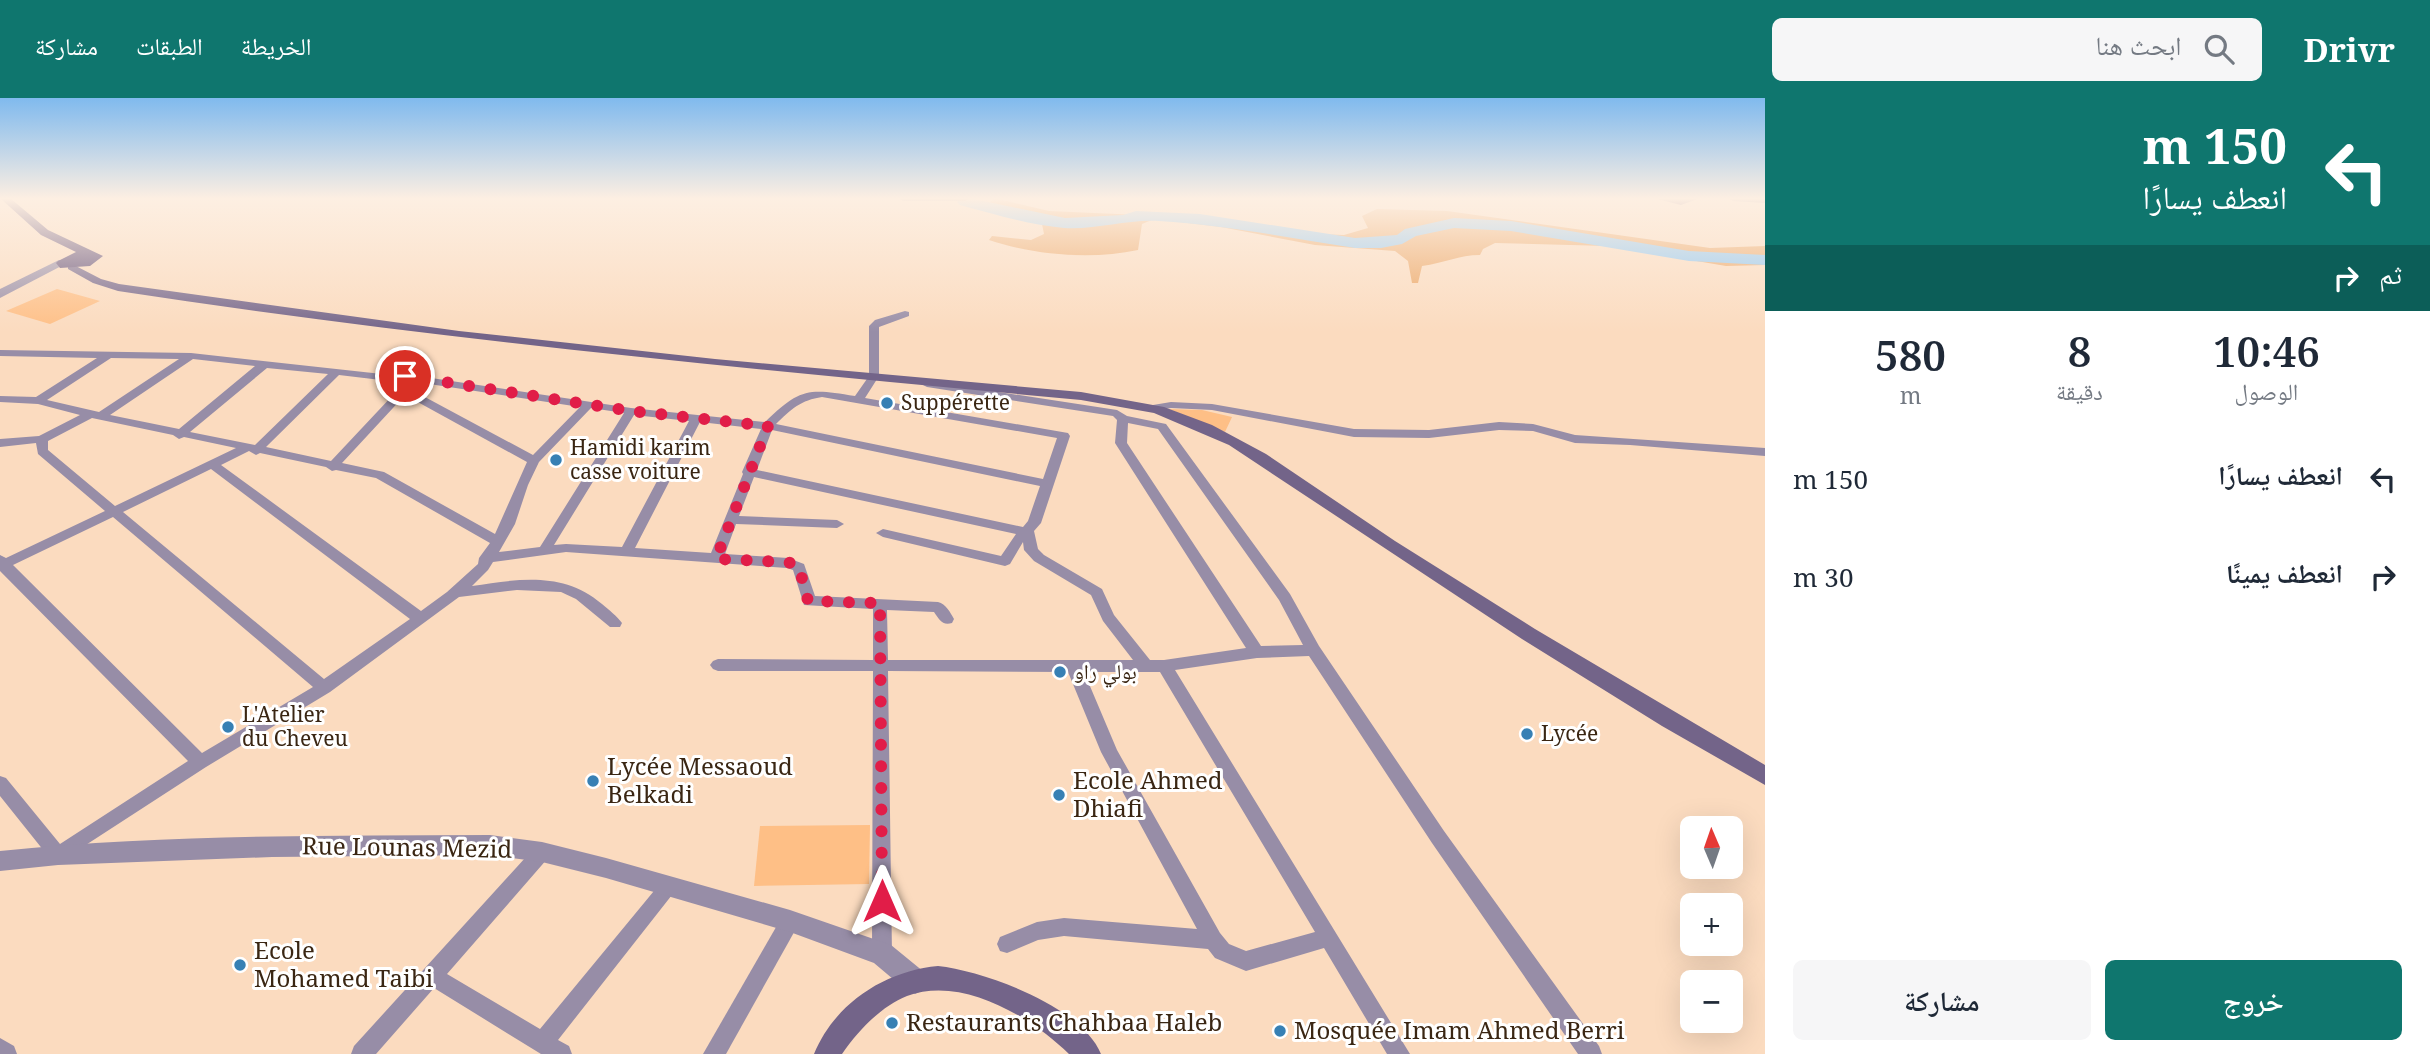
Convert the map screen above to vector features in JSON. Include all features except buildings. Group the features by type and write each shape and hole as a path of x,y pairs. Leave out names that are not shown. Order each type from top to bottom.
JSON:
{"main road":[{"path":"45,243 67,264 117,287 381,326 751,366 1066,395 1151,408 1178,415 1251,452 1389,545 1553,650 1686,732 1765,776"},
{"path":"61,243 93,257"},
{"path":"67,264 80,254 93,257"},
{"path":"91,277 95,268 93,257"},
{"path":"827,1054 848,1025 869,1005 915,981 931,979 964,982 1001,992 1042,1017 1088,1054"}],"street":[{"path":"0,294 67,264"},
{"path":"858,400 874,376 874,326 905,314"},
{"path":"0,353 191,356 266,363 401,384 768,426 1048,484"},
{"path":"38,401 107,356"},
{"path":"0,443 42,439 96,415 191,356"},
{"path":"179,435 266,363"},
{"path":"200,762 1,563 251,449 336,372"},
{"path":"874,376 1117,413 1123,419 1161,426 1285,598 1312,650 1438,837 1591,1054"},
{"path":"401,384 534,461"},
{"path":"332,467 399,396 401,384"},
{"path":"716,559 768,426 791,403 804,396 822,394 1064,436 1034,523 1028,532 1019,538 1005,561 883,534"},
{"path":"0,399 38,401 179,435 380,475 497,541"},
{"path":"0,783 58,855 200,762 324,688 421,619 483,567 508,524 534,461 588,405"},
{"path":"1151,408 1171,405 1212,407 1354,433 1429,434 1510,426 1533,428 1575,439 1765,452"},
{"path":"545,549 631,411"},
{"path":"627,551 696,419"},
{"path":"1123,419 1121,443 1257,652"},
{"path":"42,439 42,451 324,688"},
{"path":"213,465 421,619"},
{"path":"748,472 1028,532"},
{"path":"731,520 837,524"},
{"path":"1028,532 1031,550 1039,558 1097,592 1108,617 1145,665"},
{"path":"486,558 518,556 545,549 627,551 788,562 799,567 808,601 938,607 947,619"},
{"path":"455,593 540,585 557,586 574,591 615,624"},
{"path":"880,603 882,954"},
{"path":"718,665 1164,666 1257,652 1312,650"},
{"path":"1164,666 1399,1054"},
{"path":"1074,667 1108,752 1213,940 1222,951 1246,961 1328,938"},
{"name":"Rue Lounas Mezid","path":"0,861 58,855 490,845 542,852 790,921 882,954 915,981"},
{"path":"362,1054 542,852"},
{"path":"543,1042 670,886"},
{"path":"714,1054 790,921"},
{"path":"1007,944 1037,931 1064,928 1213,940"},
{"path":"432,976 561,1054"},
{"path":"0,1049 6,1054"}],"shaded area":[{"path":"998,243 1139,243 1138,250 1101,255 1044,252"},
{"path":"1303,243 1672,243 1710,248 1765,246 1765,265 1726,266 1608,246 1495,243 1483,249 1480,255 1422,266 1418,283 1412,283 1408,261 1395,251"},
{"path":"57,289 100,301 50,324 6,311"},
{"path":"1169,409 1202,410 1232,417 1225,432"},
{"path":"870,825 869,884 754,886 760,826"}],"waterway":[{"path":"1353,243 1383,243"},
{"path":"1616,243 1689,256 1765,260"}],"place":[{"name":"Suppérette","path":"887,403"},
{"name":"Hamidi karim casse voiture","path":"556,460"},
{"name":"بولي راو","path":"1060,672"},
{"name":"L'Atelier du Cheveu","path":"228,727"},
{"name":"Lycée","path":"1527,734"},
{"name":"Lycée Messaoud Belkadi","path":"593,781"},
{"name":"Ecole Ahmed Dhiafi","path":"1059,795"},
{"name":"Ecole Mohamed Taibi","path":"240,965"},
{"name":"Restaurants Chahbaa Haleb","path":"892,1023"},
{"name":"Mosquée Imam Ahmed Berri","path":"1280,1031"}],"route":[{"path":"405,376 631,411 768,426 716,559 788,562 799,567 808,601 880,603 882,901"}]}
